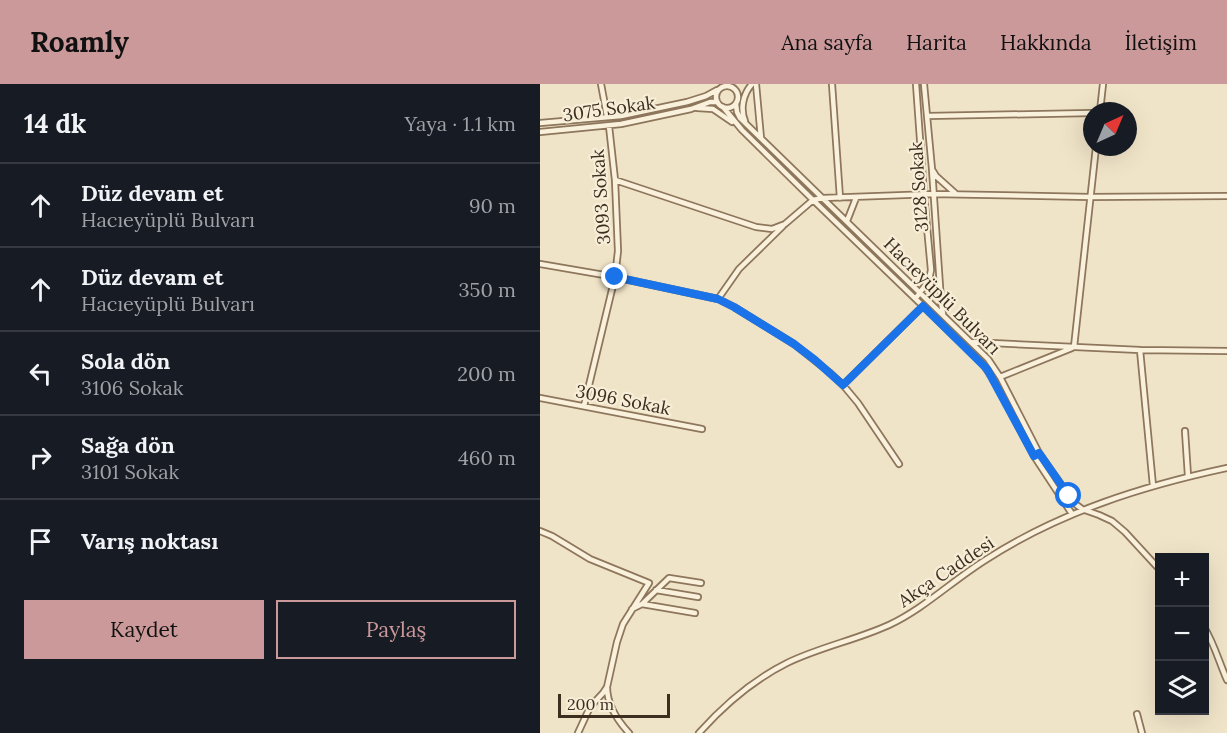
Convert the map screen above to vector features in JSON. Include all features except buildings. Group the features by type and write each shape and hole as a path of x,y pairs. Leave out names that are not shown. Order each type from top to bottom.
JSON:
{"street":[{"path":"601,84 607,117"},
{"path":"738,95 733,85 723,86 717,90 717,102 723,107 730,108 736,104 738,95 743,89 752,84"},
{"path":"749,126 742,110 745,95 752,84"},
{"path":"756,84 761,138"},
{"path":"832,84 840,198"},
{"name":"3128 Sokak","path":"916,84 930,275 927,285 916,298"},
{"name":"3128 Sokak","path":"924,84 944,315"},
{"path":"1101,102 1103,84"},
{"name":"3075 Sokak","path":"540,123 621,116 687,102 717,90"},
{"name":"3075 Sokak","path":"540,132 609,126 717,102"},
{"name":"Hacıeyüplü Bulvarı","path":"736,104 739,116 988,359 1000,377 1036,454 1082,510"},
{"name":"Hacıeyüplü Bulvarı","path":"723,107 742,130 987,369 1072,514"},
{"path":"691,109 702,108 719,112 742,130"},
{"path":"919,116 1083,113"},
{"name":"3093 Sokak","path":"584,406 615,277 618,244 615,180 609,126"},
{"path":"1074,347 1095,156"},
{"path":"932,169 936,176 956,194"},
{"path":"615,180 756,227 772,229 785,224"},
{"path":"718,299 743,264 813,200 933,194 1090,197 1227,196"},
{"path":"847,221 856,198"},
{"path":"540,264 718,299 746,313 794,344 843,385 872,422 899,464"},
{"path":"843,385 923,306"},
{"path":"938,321 944,315"},
{"path":"971,342 1140,350 1227,351"},
{"path":"1000,377 1074,347"},
{"path":"1140,350 1153,486"},
{"name":"3096 Sokak","path":"540,399 702,429"},
{"path":"1185,431 1188,476"},
{"name":"Akça Caddesi","path":"699,733 737,696 773,671 803,657 889,625 926,603 986,559 1030,534 1082,510 1153,486 1227,468"},
{"path":"1082,510 1099,514 1112,521 1125,531 1155,564"},
{"path":"540,531 590,560 649,583 623,624 607,687 611,707 629,733"},
{"path":"632,609 642,604 669,578 701,583"},
{"path":"656,590 698,597"},
{"path":"642,604 695,614"},
{"path":"1209,634 1227,680"},
{"path":"578,733 590,707 607,687"},
{"path":"1137,714 1142,733"}],"route":[{"path":"615,277 718,299 794,344 843,385 923,306 987,369 1034,456 1039,453 1069,496"}]}
